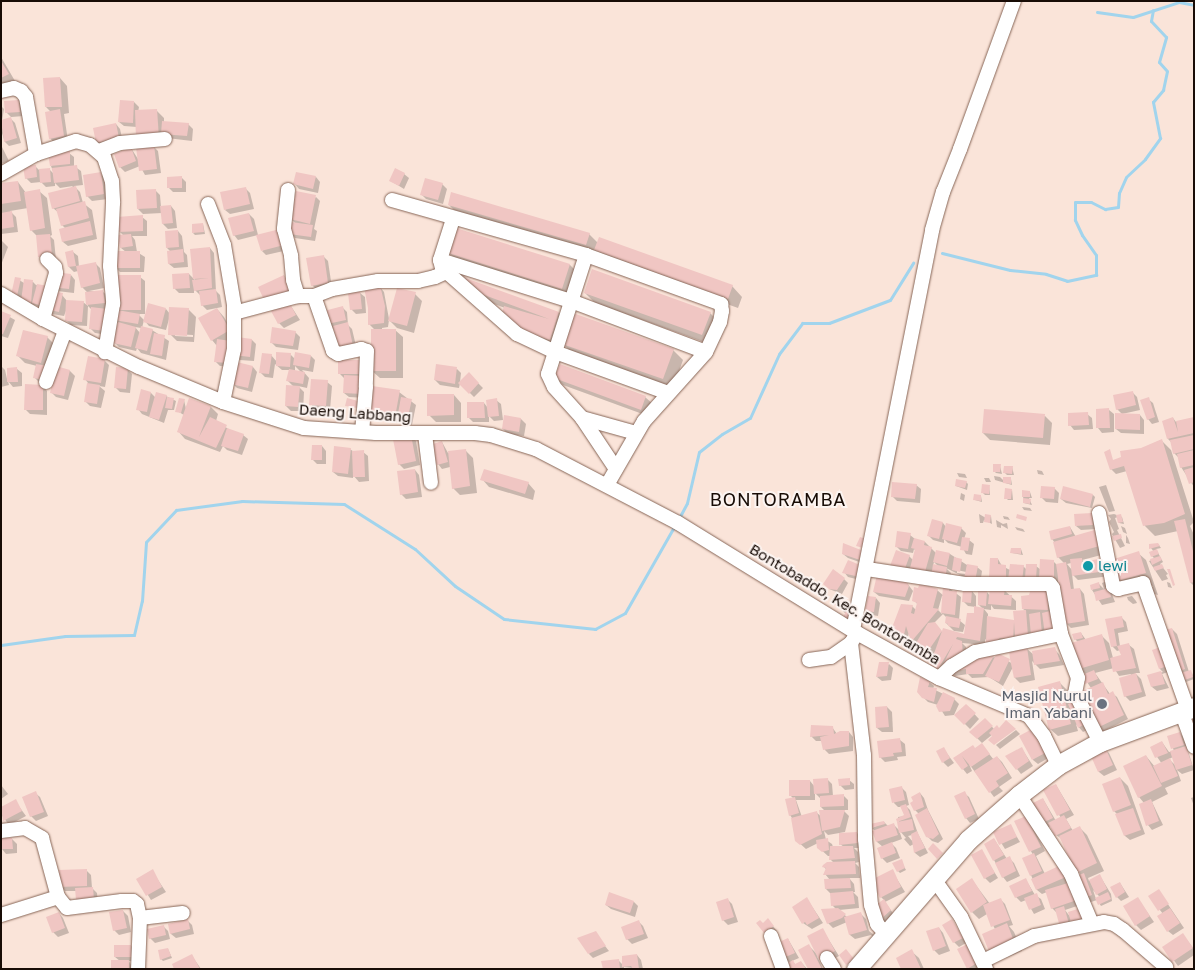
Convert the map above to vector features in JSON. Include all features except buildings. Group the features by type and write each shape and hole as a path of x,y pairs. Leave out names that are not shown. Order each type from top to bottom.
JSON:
{"main road":[{"path":"856,969 968,840 1019,795 1058,766 1100,742 1187,709"}],"street":[{"path":"886,934 877,924 871,905 865,839 864,755 854,635 932,230 942,192 967,133 1014,1"},
{"path":"1,91 14,88 20,90 26,97 36,154"},
{"path":"98,151 120,143 165,140"},
{"path":"1,174 36,154 76,141 90,145 98,151 108,165 113,190 110,266 113,304 105,352"},
{"path":"288,190 284,229 291,256 293,280 298,296"},
{"path":"392,200 453,219 586,255 720,304 722,311 720,322 706,352 668,393 636,433 607,485"},
{"path":"208,204 224,245 234,313 234,349 222,402"},
{"path":"443,266 453,219"},
{"path":"586,255 548,374 550,381 582,418 616,469"},
{"path":"44,319 56,273 55,267 46,259"},
{"path":"234,313 298,296 314,296 332,289 378,281 418,281 443,266 571,301 706,352"},
{"path":"443,266 517,334 555,352 668,393"},
{"name":"Daeng Labbang","path":"1,294 105,352 222,402 304,428 425,434 475,433 511,440 556,458 659,512"},
{"path":"314,296 333,351 338,354 362,348 367,351 362,432"},
{"path":"46,382 65,331"},
{"path":"582,418 636,433"},
{"path":"425,434 431,483"},
{"name":"Bontobaddo, Kec. Bontoramba","path":"659,512 854,635 945,672 1029,716 1044,736 1058,766"},
{"path":"1099,513 1113,586 1118,589 1143,582 1187,709 1194,747"},
{"path":"867,569 965,584 1050,584 1053,588 1061,634 1078,678 1075,693 1100,742"},
{"path":"945,672 967,656 982,650 1061,634"},
{"path":"809,660 831,657 854,635"},
{"path":"1019,795 1071,874 1092,924"},
{"path":"1,832 25,828 42,838 58,897 67,908 133,901 140,910 138,969"},
{"path":"934,879 961,917 985,965 1034,936 1104,922 1114,924 1166,967"},
{"path":"1,915 58,897"},
{"path":"140,918 183,913"},
{"path":"771,936 783,969"}],"waterway":[{"path":"1097,12 1133,17 1179,2 1194,5"},
{"path":"942,253 1010,270 1046,274 1067,281 1096,275 1096,255 1082,235 1075,220 1075,202 1091,202 1105,209 1118,207 1119,193 1126,177 1145,159 1160,138 1153,102 1163,90 1167,71 1159,62 1166,37 1151,21 1153,10"},
{"path":"678,520 687,503 699,452 722,434 750,418 779,354 802,323 829,323 890,300 913,263"},
{"path":"1,645 65,636 134,635 142,601 146,542 176,510 242,501 344,504 415,549 455,586 504,619 595,629 625,613 675,525"}],"place":[{"name":"lewi","path":"1088,566"},
{"name":"Masjid Nurul Iman Yabani","path":"1102,704"}],"district":[{"name":"BONTORAMBA","path":"778,499"}]}
